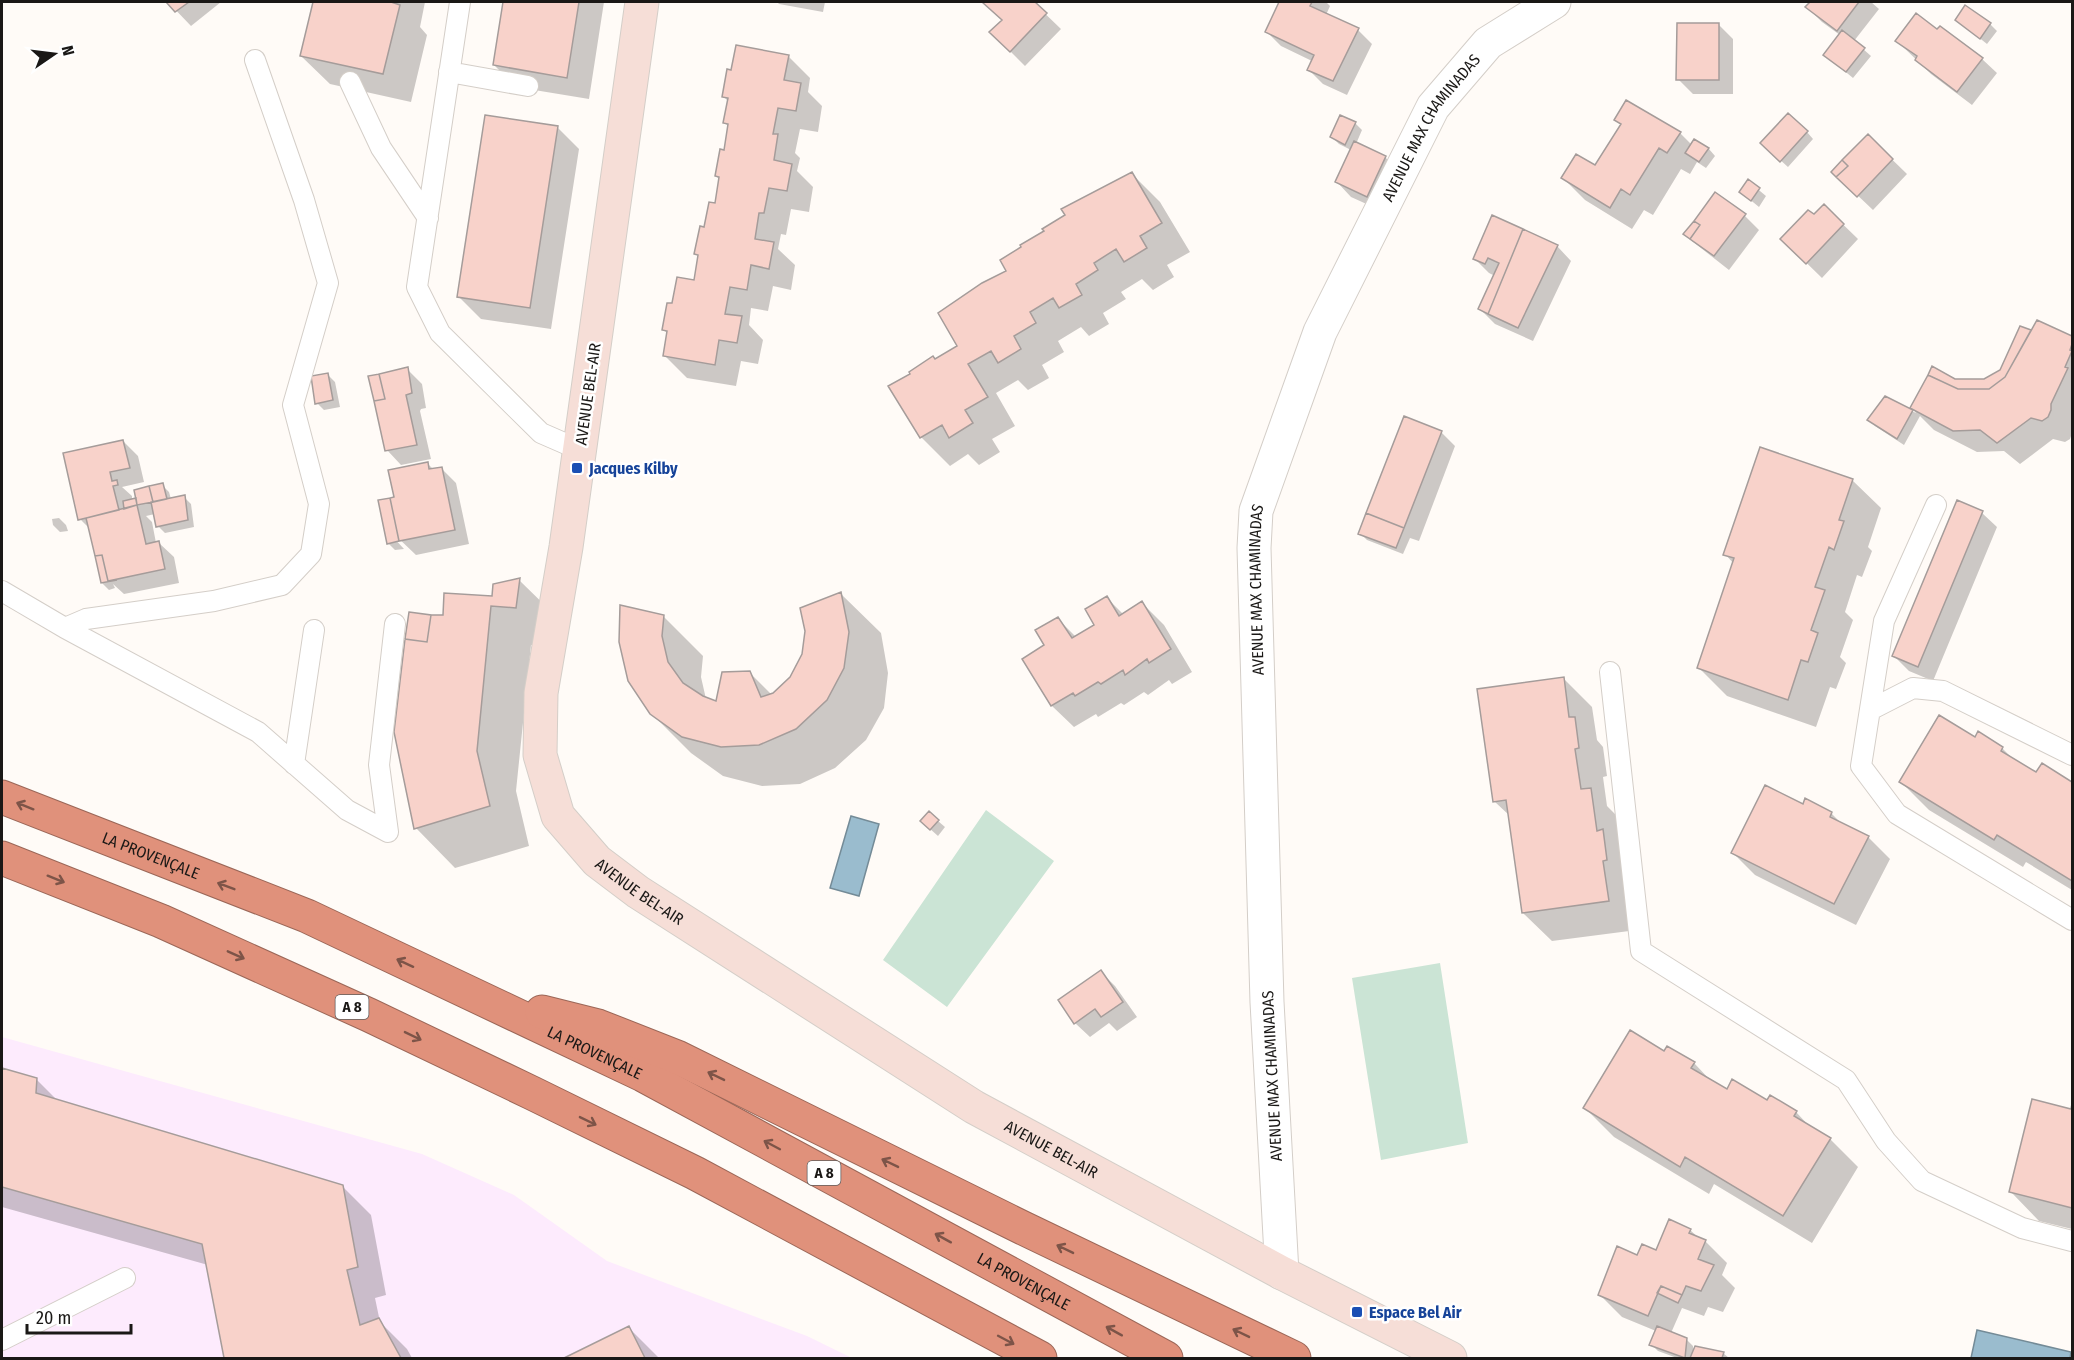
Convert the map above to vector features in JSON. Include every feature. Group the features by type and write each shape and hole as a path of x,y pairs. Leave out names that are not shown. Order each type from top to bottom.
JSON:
{"highway":[{"name":"LA PROVENÇALE","path":"2,797 307,916 643,1075 1166,1359"},
{"name":"A 8","path":"2,858 161,921 369,1015 695,1173 1040,1359"},
{"path":"477,997 598,1026 677,1057 1294,1359"},
{"path":"695,1173 993,1359"}],"street":[{"name":"AVENUE BEL-AIR","path":"642,2 566,547 542,693 540,755 558,816 597,861 638,892 974,1107 1282,1274 1450,1359"},
{"name":"AVENUE MAX CHAMINADAS","path":"1282,1274 1266,978 1253,524 1320,332 1433,107 1488,43 1554,2"}],"lane":[{"path":"460,2 417,287 440,333 541,433 580,450"},
{"path":"65,628 86,619 213,601 282,585 311,554 319,504 293,405 328,283 304,200 255,60"},
{"path":"449,72 528,86"},
{"path":"350,82 381,148 428,218"},
{"path":"1936,505 1884,621 1861,766 1897,814 2073,920"},
{"path":"2,591 65,628 258,732 347,810 388,832 379,765 395,624"},
{"path":"294,764 314,630"},
{"path":"1610,672 1641,951 1846,1080 1886,1141 1922,1181 2022,1228 2073,1241"},
{"path":"1870,710 1913,688 1943,690 2073,755"},
{"path":"2,1340 124,1278"}],"shaded area":[{"path":"2,1037 422,1154 514,1195 607,1261 807,1336 852,1358 2,1358"}],"green space":[{"path":"986,810 1054,861 947,1007 883,960"},
{"path":"1440,963 1468,1143 1381,1160 1352,978"}],"water":[{"path":"851,816 879,824 859,896 830,888"},
{"path":"1977,1330 2071,1352 2070,1358 1971,1358"}],"building":[{"path":"166,2 189,2 175,12"},
{"path":"313,2 391,2 400,5 383,74 300,56"},
{"path":"503,2 579,2 567,78 493,65"},
{"path":"982,2 1035,2 1047,13 1010,52 989,32 1002,20"},
{"path":"1279,2 1312,2 1310,6 1359,28 1333,81 1307,70 1314,55 1265,32"},
{"path":"1810,2 1859,2 1837,31 1805,7"},
{"path":"1965,5 1991,23 1980,39 1955,20"},
{"path":"1916,13 1937,29 1940,26 1983,58 1957,92 1915,60 1917,56 1895,41"},
{"path":"1677,23 1719,23 1719,80 1676,80"},
{"path":"1842,30 1865,48 1846,72 1823,55"},
{"path":"736,45 789,55 784,80 801,83 796,111 778,108 773,134 778,134 774,160 792,164 787,191 769,188 764,213 759,213 755,239 774,242 769,269 751,265 747,290 730,287 725,314 742,316 737,343 719,340 715,365 663,356 667,331 662,330 667,303 672,303 677,277 694,280 698,255 694,254 700,226 704,227 709,202 715,203 719,177 715,176 720,149 724,150 728,124 723,123 728,98 722,97 727,69 731,70"},
{"path":"1626,100 1681,132 1667,153 1659,148 1630,195 1621,189 1610,208 1561,178 1576,154 1595,165 1621,124 1614,120"},
{"path":"1788,113 1808,131 1780,162 1760,143"},
{"path":"485,115 558,126 530,308 457,297"},
{"path":"1340,115 1356,122 1345,145 1330,137"},
{"path":"1868,134 1893,159 1857,197 1836,177 1848,166 1842,160"},
{"path":"1694,139 1709,148 1699,162 1685,153"},
{"path":"1354,141 1386,156 1367,197 1335,182"},
{"path":"1842,160 1848,166 1836,177 1831,172"},
{"path":"1132,172 1162,223 1140,236 1147,248 1124,262 1116,249 1094,263 1098,270 1076,284 1082,295 1059,308 1053,298 1030,312 1036,323 1014,336 1021,349 998,363 991,351 968,364 988,397 965,410 973,423 949,438 942,425 920,438 888,386 910,374 909,372 933,356 935,359 957,346 938,313 982,283 1006,271 1000,260 1065,215 1061,209"},
{"path":"1748,179 1760,188 1751,201 1739,192"},
{"path":"1715,192 1746,214 1714,256 1690,239 1700,225 1694,221"},
{"path":"1824,204 1844,224 1806,264 1780,239 1808,210 1814,214"},
{"path":"1492,215 1523,229 1488,314 1478,309 1499,263 1488,258 1485,264 1473,259"},
{"path":"1694,221 1700,225 1690,239 1683,234"},
{"path":"1523,229 1558,245 1518,328 1488,314"},
{"path":"2037,320 2072,336 2070,350 2072,351 2065,367 2068,368 2051,404 2048,417 2042,421 2031,418 1997,443 1980,430 1953,431 1910,408 1928,375 1958,389 1989,389 2005,377"},
{"path":"2020,326 2031,330 2005,377 1989,389 1958,389 1928,375 1932,366 1955,379 1984,379 2000,370"},
{"path":"408,367 412,393 406,395 417,445 385,451 374,401 385,399 379,374"},
{"path":"328,373 333,400 315,404 311,376"},
{"path":"379,374 385,399 374,401 368,376"},
{"path":"1885,396 1913,410 1897,439 1867,420"},
{"path":"1404,416 1442,431 1404,528 1366,513"},
{"path":"123,440 130,468 110,472 112,481 117,480 118,485 113,486 119,510 78,520 63,453"},
{"path":"1760,447 1853,479 1839,520 1844,521 1834,550 1829,547 1815,587 1825,590 1811,630 1818,633 1808,662 1801,660 1788,700 1697,668 1734,558 1723,555"},
{"path":"428,462 429,469 442,467 455,530 399,541 390,498 394,497 388,470"},
{"path":"163,483 167,499 153,502 149,486"},
{"path":"149,486 153,502 137,505 134,490"},
{"path":"185,495 188,520 156,527 151,502"},
{"path":"136,498 137,505 124,509 123,501"},
{"path":"390,498 399,541 387,544 378,500"},
{"path":"1957,500 1983,511 1918,667 1892,656"},
{"path":"137,505 146,544 159,541 165,569 108,581 102,555 95,556 86,518"},
{"path":"1366,513 1404,528 1396,548 1358,534"},
{"path":"102,555 108,581 117,580 101,583 95,556"},
{"path":"520,578 516,608 491,606 477,751 490,806 414,829 394,732 405,639 427,642 431,615 443,615 444,593 492,596 493,584"},
{"path":"841,592 849,632 844,668 827,700 796,729 759,745 721,747 682,737 650,714 628,681 619,642 620,605 664,615 662,636 668,662 683,683 703,696 716,701 722,672 750,671 761,697 773,693 790,677 802,654 805,631 800,608"},
{"path":"1107,596 1119,616 1142,601 1171,649 1149,663 1147,659 1125,675 1123,670 1101,684 1098,682 1075,696 1073,693 1051,706 1022,659 1044,645 1035,630 1058,617 1072,638 1094,625 1085,609"},
{"path":"409,612 431,615 427,642 405,639"},
{"path":"1564,677 1569,717 1575,717 1579,748 1575,749 1581,789 1591,788 1597,831 1603,829 1607,860 1603,861 1609,901 1522,913 1506,800 1493,802 1477,689"},
{"path":"1939,715 1975,737 1978,731 2003,747 2001,751 2036,772 2042,763 2072,782 2072,881 1997,835 1994,840 1899,782"},
{"path":"1765,785 1803,804 1805,798 1832,812 1830,817 1869,836 1834,904 1731,853"},
{"path":"929,811 939,820 930,830 920,821"},
{"path":"1101,970 1123,1002 1101,1017 1095,1009 1074,1024 1058,1000"},
{"path":"1630,1030 1664,1051 1667,1046 1695,1062 1691,1068 1727,1089 1732,1079 1767,1100 1770,1095 1797,1111 1794,1116 1831,1138 1783,1216 1685,1157 1680,1167 1583,1108"},
{"path":"2,1068 37,1078 36,1093 343,1185 358,1267 347,1270 360,1325 379,1318 401,1358 224,1358 202,1244 2,1187"},
{"path":"2032,1099 2071,1109 2072,1104 2072,1208 2009,1192"},
{"path":"1669,1219 1691,1229 1689,1233 1706,1240 1698,1259 1714,1265 1701,1291 1686,1286 1682,1295 1661,1286 1648,1316 1598,1295 1617,1246 1637,1255 1642,1244 1656,1250"},
{"path":"1661,1286 1682,1295 1678,1303 1657,1293"},
{"path":"629,1326 645,1358 564,1358"},
{"path":"1657,1326 1687,1338 1685,1358 1649,1345"},
{"path":"1695,1346 1724,1352 1722,1358 1690,1358"}],"place":[{"name":"Jacques Kilby","path":"577,468"},
{"name":"Espace Bel Air","path":"1357,1312"}]}
